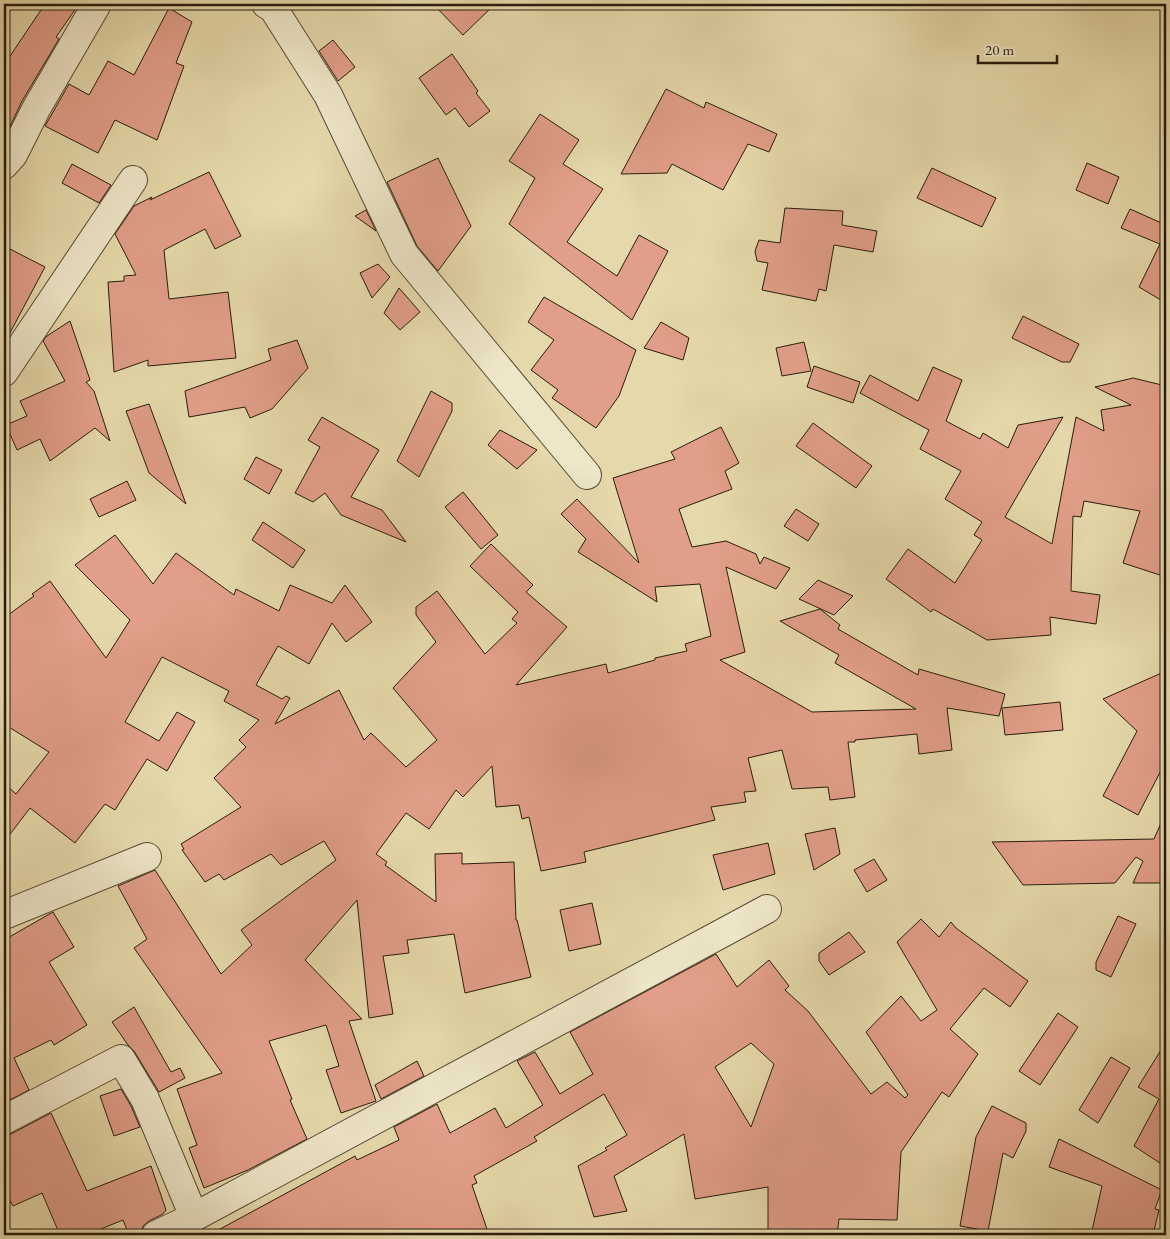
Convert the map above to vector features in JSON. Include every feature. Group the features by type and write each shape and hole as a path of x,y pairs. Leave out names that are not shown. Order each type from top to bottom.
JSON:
{"street":[{"path":"4,165 12,155 36,109 97,4"},
{"path":"266,4 273,8 328,94 404,254 587,475"},
{"path":"4,372 133,180"},
{"path":"4,915 147,857"},
{"path":"156,1235 194,1217 767,909"},
{"path":"4,1120 122,1059 146,1099 194,1217"}],"building":[{"path":"45,4 79,4 56,37 59,39 22,101 4,139 4,65"},
{"path":"433,4 495,4 463,35"},
{"path":"169,8 192,22 176,63 184,66 157,140 115,120 98,153 45,126 69,84 89,95 108,61 134,75"},
{"path":"333,40 355,67 338,81 319,51"},
{"path":"452,54 478,91 476,93 490,111 469,127 455,108 446,115 419,78"},
{"path":"666,89 704,108 706,102 777,134 769,152 748,144 723,190 672,164 667,173 621,174"},
{"path":"540,114 579,140 563,164 603,189 567,242 617,276 639,235 668,251 632,320 509,224 535,178 509,161"},
{"path":"438,158 471,226 438,271 417,246 387,182"},
{"path":"1087,163 1119,177 1108,204 1076,190"},
{"path":"72,164 111,185 99,203 62,183"},
{"path":"932,168 996,198 982,227 917,198"},
{"path":"209,172 241,236 215,249 205,229 164,250 169,299 228,292 236,358 148,366 148,360 114,372 108,282 124,281 124,276 136,275 115,234 134,206"},
{"path":"785,208 843,211 842,225 877,231 873,252 834,245 826,291 819,289 816,301 762,290 768,263 757,261 755,251 759,240 780,243"},
{"path":"1130,209 1166,225 1166,303 1139,287 1160,244 1121,228"},
{"path":"366,210 376,231 355,216"},
{"path":"4,246 45,267 4,344"},
{"path":"378,264 390,277 372,298 360,273"},
{"path":"399,288 420,312 400,330 384,313"},
{"path":"544,297 636,350 619,396 596,428 552,398 558,390 531,370 554,340 528,322"},
{"path":"1023,316 1079,344 1070,362 1062,362 1012,338"},
{"path":"70,321 90,380 86,382 94,391 110,441 95,428 50,461 40,439 17,450 6,425 27,416 20,401 65,381 43,341 47,336"},
{"path":"661,322 689,338 683,360 644,348"},
{"path":"297,340 308,368 272,409 250,418 245,407 189,417 185,391 271,360 268,349"},
{"path":"804,342 811,371 782,376 776,348"},
{"path":"814,366 860,382 853,403 807,387"},
{"path":"933,367 962,380 946,421 980,439 983,433 1008,448 1018,425 1063,417 1005,517 1052,544 1076,417 1104,431 1101,410 1131,405 1095,387 1133,378 1166,386 1166,577 1123,563 1140,511 1084,501 1081,517 1073,516 1071,591 1100,595 1096,624 1050,617 1051,635 987,640 933,609 931,612 886,579 908,549 955,583 982,540 974,535 982,522 945,499 961,471 920,449 929,430 860,393 870,375 918,401"},
{"path":"431,391 452,403 452,411 419,477 397,461"},
{"path":"149,404 186,504 149,473 126,411"},
{"path":"322,417 379,450 351,497 382,510 406,542 341,515 325,493 313,502 295,493 320,447 308,440"},
{"path":"813,423 872,466 856,488 796,446"},
{"path":"721,427 739,463 725,471 732,489 679,509 692,547 726,541 756,554 760,564 764,557 790,568 776,589 726,567 745,652 720,660 812,712 916,709 835,663 839,655 780,621 820,609 840,625 838,629 918,675 919,669 1005,694 999,716 947,708 952,750 919,754 917,734 848,742 855,797 830,800 828,787 792,789 782,750 748,758 756,791 744,792 746,802 711,807 715,820 584,852 586,862 541,871 529,817 522,819 519,805 496,807 492,766 463,797 456,790 429,829 406,813 376,854 387,862 385,865 436,902 435,854 462,853 462,864 514,862 516,920 531,977 465,993 454,934 407,940 409,953 383,956 393,1014 369,1018 357,900 305,960 362,1019 349,1021 376,1101 341,1113 326,1070 339,1066 326,1025 269,1041 292,1099 290,1100 307,1139 248,1170 204,1188 189,1148 197,1145 177,1089 222,1073 134,948 147,939 118,886 155,870 221,974 252,945 241,930 336,860 324,841 281,865 271,854 224,880 219,874 205,882 182,850 184,849 181,844 241,807 214,778 246,747 239,740 259,720 224,701 229,691 162,657 125,722 159,741 177,712 195,722 167,771 147,759 115,810 105,804 75,843 30,808 4,842 4,783 16,794 49,752 4,724 4,618 34,596 32,594 50,581 106,658 130,620 75,565 115,535 153,584 176,553 234,595 236,589 279,611 290,585 332,603 345,585 372,622 346,642 332,623 309,664 278,646 256,685 282,699 286,696 290,698 275,724 339,690 364,740 371,733 406,767 437,740 393,688 436,642 416,615 416,607 437,591 485,654 517,623 512,619 518,612 470,566 491,544 533,585 526,592 567,627 516,685 606,664 608,673 655,660 655,658 687,651 685,644 711,636 700,584 655,587 657,602 578,552 586,539 561,514 577,499 639,563 613,478 675,459 671,452"},
{"path":"500,430 537,450 517,469 488,445"},
{"path":"256,457 282,470 269,494 244,479"},
{"path":"127,481 136,500 99,517 90,499"},
{"path":"463,492 498,535 481,549 445,507"},
{"path":"796,509 819,524 808,541 784,526"},
{"path":"263,522 305,550 293,568 252,540"},
{"path":"818,580 853,596 834,615 799,599"},
{"path":"1166,671 1166,761 1138,815 1103,796 1137,731 1103,699"},
{"path":"1060,702 1063,730 1005,735 1002,708"},
{"path":"1161,823 1162,883 1133,883 1143,861 1136,857 1115,883 1023,885 992,842 1154,839"},
{"path":"835,828 840,854 814,870 805,834"},
{"path":"768,843 775,874 723,890 713,855"},
{"path":"874,859 887,880 867,892 854,870"},
{"path":"592,903 601,944 569,951 560,910"},
{"path":"53,912 74,947 49,962 87,1025 54,1045 51,1040 14,1058 29,1090 4,1103 4,940"},
{"path":"1118,916 1136,924 1111,977 1096,970 1096,962"},
{"path":"921,919 939,937 951,922 956,928 1028,981 1010,1007 984,988 950,1029 978,1054 949,1097 942,1092 901,1152 897,1220 839,1219 837,1235 768,1235 768,1187 695,1199 684,1134 614,1176 627,1211 594,1217 578,1166 607,1150 605,1148 627,1135 604,1094 534,1137 537,1141 474,1176 477,1183 472,1185 489,1235 209,1235 355,1156 357,1160 399,1140 394,1127 437,1104 450,1133 495,1108 506,1128 543,1105 517,1061 535,1052 560,1094 593,1074 570,1032 716,954 737,987 769,960 789,986 785,990 808,1011 871,1094 887,1082 905,1098 908,1095 866,1032 901,996 921,1021 937,1010 897,942","holes":["751,1043 774,1064 751,1127 715,1067"]},
{"path":"849,932 865,952 829,975 819,961 819,953"},
{"path":"134,1007 171,1072 180,1068 185,1078 159,1092 134,1051 112,1022"},
{"path":"1058,1013 1078,1027 1040,1085 1019,1071"},
{"path":"1166,1042 1166,1167 1134,1146 1159,1099 1138,1087"},
{"path":"1111,1057 1130,1068 1098,1123 1079,1110"},
{"path":"417,1061 424,1076 381,1099 375,1085"},
{"path":"121,1089 140,1127 114,1136 100,1096"},
{"path":"992,1106 1026,1123 1026,1131 1013,1158 1003,1153 988,1231 960,1226 976,1137"},
{"path":"51,1113 87,1191 151,1166 166,1210 163,1214 143,1226 141,1235 129,1235 123,1220 86,1235 60,1235 42,1193 13,1206 4,1189 4,1136"},
{"path":"1059,1139 1162,1190 1155,1209 1159,1210 1153,1235 1091,1235 1102,1186 1049,1167"}]}
